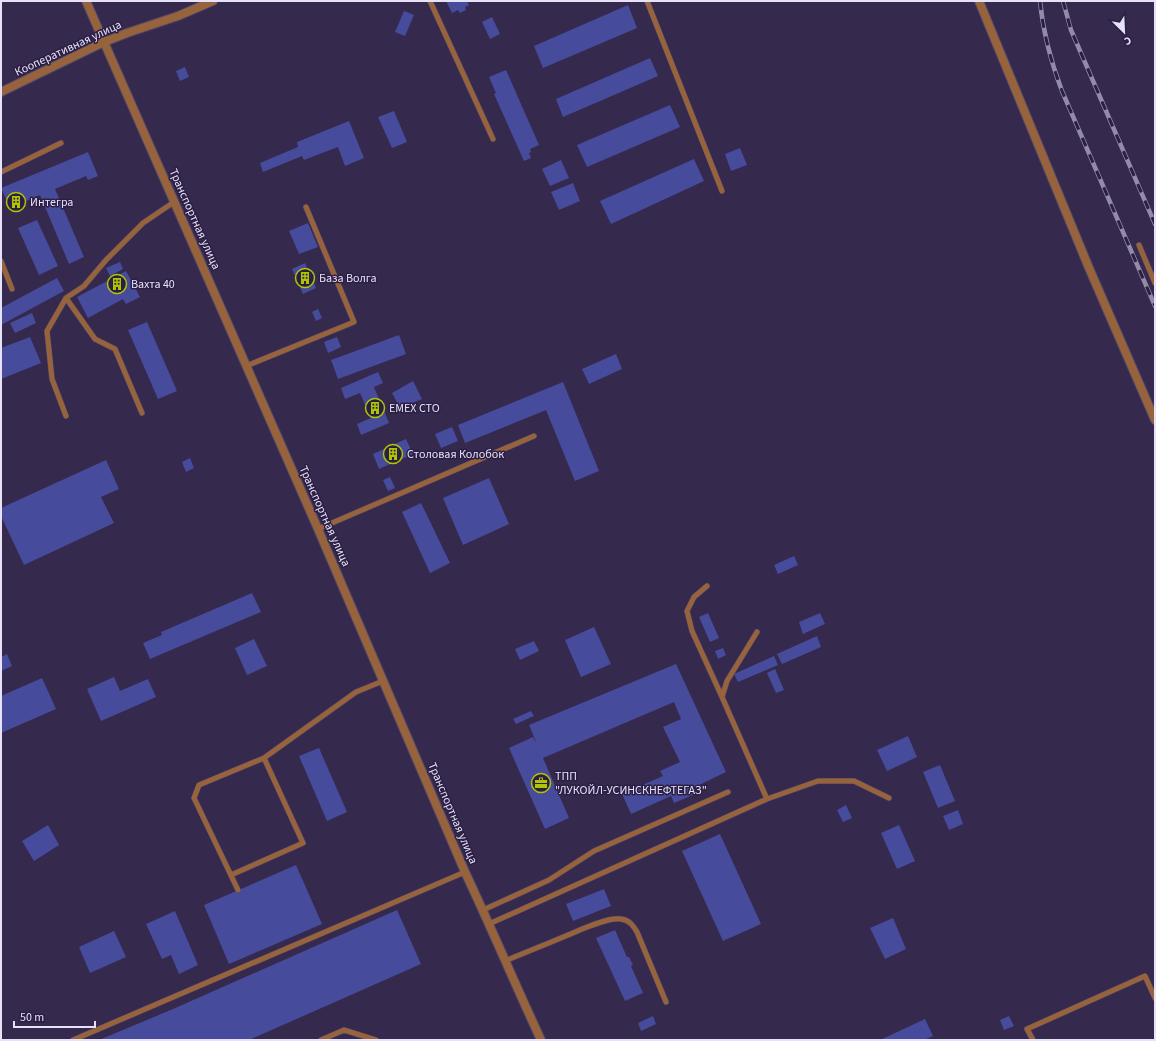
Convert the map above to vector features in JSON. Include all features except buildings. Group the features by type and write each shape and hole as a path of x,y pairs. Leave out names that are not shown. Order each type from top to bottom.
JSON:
{"street":[{"name":"Транспортная улица","path":"86,1 318,529 465,872 541,1040"},
{"name":"Кооперативная улица","path":"1,92 104,42 178,16 213,1"},
{"path":"979,1 1080,247 1155,420"}],"lane":[{"path":"430,1 493,139"},
{"path":"647,1 722,191"},
{"path":"1,172 61,143"},
{"path":"66,416 52,379 47,331 66,298 84,286 106,260 143,223 174,202"},
{"path":"246,366 354,322 306,207"},
{"path":"1139,245 1155,283"},
{"path":"1,261 12,289"},
{"path":"66,298 95,339 115,349 142,413"},
{"path":"318,529 534,436"},
{"path":"707,586 694,597 687,611 692,631 767,799"},
{"path":"722,697 727,681 757,632"},
{"path":"238,890 194,798 199,785 264,758 356,692 383,681"},
{"path":"231,875 303,843 264,758"},
{"path":"489,924 767,799 818,781 854,781 889,798"},
{"path":"483,910 549,880 594,851 728,792"},
{"path":"73,1040 465,872"},
{"path":"504,961 594,925 614,919 620,919 627,921 637,932 666,1002"},
{"path":"1032,1040 1028,1029 1144,976 1155,998"},
{"path":"321,1040 344,1030 376,1040"}],"railway":[{"path":"1040,1 1048,47 1062,91 1155,306"},
{"path":"1063,1 1071,30 1155,224"}],"place":[{"name":"Интегра","path":"16,202"},
{"name":"База Волга","path":"305,278"},
{"name":"Вахта 40","path":"117,284"},
{"name":"EMEX СТО","path":"375,408"},
{"name":"Столовая Колобок","path":"393,454"},
{"name":"ТПП \"ЛУКОЙЛ-УСИНСКНЕФТЕГАЗ\"","path":"541,783"}]}
